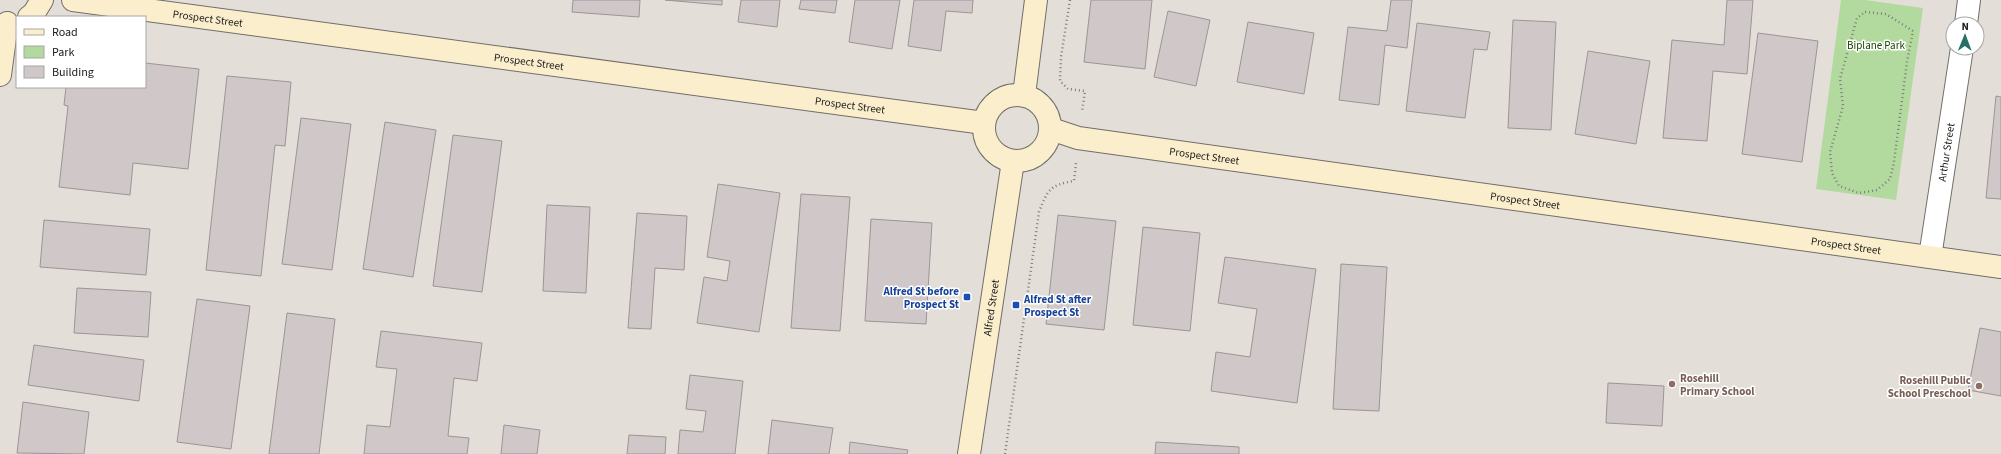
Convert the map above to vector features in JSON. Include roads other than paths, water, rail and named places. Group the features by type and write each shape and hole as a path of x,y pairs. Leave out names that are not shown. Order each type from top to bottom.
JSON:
{"street":[{"path":"30,16 34,13 42,0"},
{"name":"Prospect Street","path":"73,0 984,123"},
{"path":"1024,95 1036,0"},
{"path":"1967,16 1969,0"},
{"path":"0,75 8,22"},
{"name":"Arthur Street","path":"1930,257 1961,56"},
{"path":"1013,94 1034,98 1042,105 1048,114 1051,129 1047,144 1040,152 1032,158 1013,161 1002,158 991,150 985,139 984,123 990,109 1003,97 1013,94"},
{"name":"Prospect Street","path":"1051,129 1078,138 2001,267"},
{"name":"Alfred Street","path":"968,454 1013,161"}],"place":[{"name":"Alfred St before Prospect St","path":"967,297"},
{"name":"Alfred St after Prospect St","path":"1016,305"},
{"name":"Rosehill Primary School","path":"1672,384"},
{"name":"Rosehill Public School Preschool","path":"1979,386"}],"park label":[{"name":"Biplane Park","path":"1876,45"}]}
